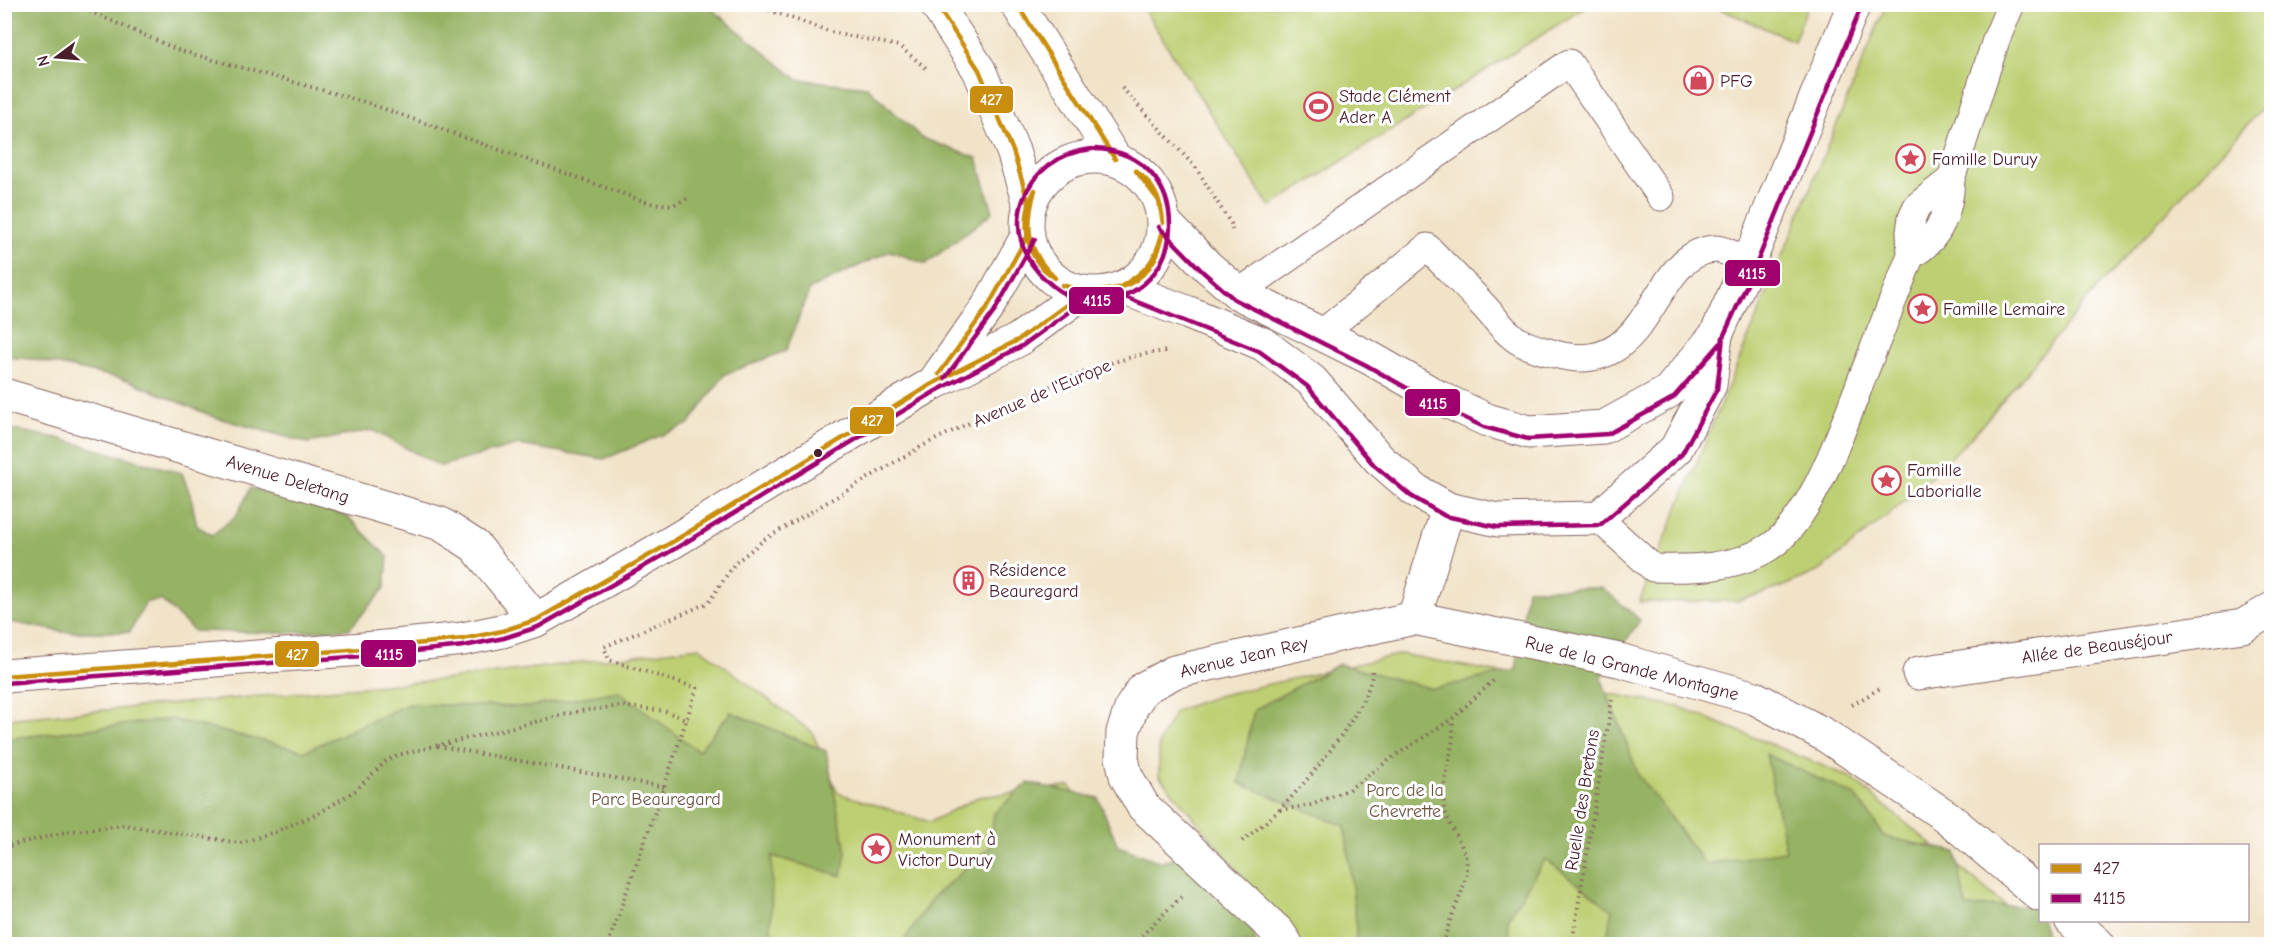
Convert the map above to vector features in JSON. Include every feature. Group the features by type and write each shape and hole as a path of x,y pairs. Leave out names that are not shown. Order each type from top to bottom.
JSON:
{"street":[{"path":"932,384 987,308 1028,219 1040,184 1054,169 1073,159 1094,156 1115,159 1134,168 1149,183 1160,201 1164,222 1162,242 1153,261 1140,277 1123,288 1104,293 1084,292 1064,286 1047,273 1034,256 1028,219 1013,151 980,70 936,4"},
{"path":"1017,4 1115,159"},
{"path":"1164,222 1230,286 1370,358 1438,397 1487,420 1529,432 1604,427 1668,392 1716,335 1749,262 1854,4"},
{"path":"1123,288 1263,344 1312,381 1379,459 1415,490 1448,509 1498,520 1598,518 1676,449 1710,385 1716,335"},
{"path":"4,676 376,648 463,639 502,631 536,620 674,541 932,384 1018,340 1084,292"},
{"name":"Avenue Deletang","path":"4,395 441,524 476,546 536,620"},
{"path":"1414,618 1448,509"},
{"name":"Allée de Beauséjour","path":"1919,673 2243,626 2271,609"},
{"name":"Avenue Jean Rey","path":"1286,945 1278,932 1211,867 1143,806 1126,776 1122,758 1123,732 1132,706 1144,688 1174,672 1414,618"},
{"name":"Rue de la Grande Montagne","path":"1414,618 1618,660 1755,698 1825,735 1947,817 2039,894"},
{"path":"2072,922 2098,945"}],"lane":[{"path":"1598,518 1653,568 1688,569 1717,566 1749,558 1770,547 1788,530 1808,502 1829,462 1911,255 1910,232 1912,217 1917,206 1951,179 1996,40 2011,4"},
{"path":"1230,286 1569,63 1661,197"},
{"path":"1321,334 1427,247 1514,339 1572,359 1604,353 1622,344 1642,323 1657,296 1678,269 1694,255 1716,249 1749,262"}],"path":[{"path":"73,4 178,50 365,102 649,203 673,205 689,198"},
{"path":"752,4 831,32 899,46 931,72"},
{"path":"1115,80 1196,168 1231,224 1233,246 1230,286"},
{"name":"Avenue de l'Europe","path":"688,720 697,688 609,660 604,646 708,603 735,563 765,539 924,445 1017,400 1097,367 1139,355 1197,347 1209,321"},
{"path":"1133,945 1211,867 1279,810 1335,744 1359,707 1373,677 1369,629"},
{"path":"1279,810 1311,805 1348,790 1452,718 1508,666 1525,664 1527,642"},
{"name":"Ruelle des Bretons","path":"1572,945 1618,660"},
{"path":"1843,711 1893,681 1919,673"},
{"path":"4,847 66,832 125,825 240,843 275,832 321,812 356,790 386,761 398,755 580,711 621,705 665,711 688,720 608,945"},
{"path":"1444,945 1445,933 1467,873 1467,856 1448,822 1444,805 1452,748 1452,718"},
{"path":"435,745 664,788"}],"green space":[{"path":"4,5 707,5 797,79 867,87 922,138 977,158 993,212 926,264 890,251 810,289 786,351 725,374 689,424 604,459 519,445 440,466 372,430 308,443 214,417 128,380 32,359 5,357"},
{"name":"Stade Clément Ader A","path":"1141,5 1589,5 1270,207"},
{"path":"1711,5 1808,5 1794,41"},
{"path":"1886,5 2271,5 2271,99 2099,286 1976,432 1917,491 1821,570 1782,587 1737,601 1639,602"},
{"path":"4,428 57,438 182,473 191,497 197,526 212,535 236,516 251,488 347,516 388,557 385,588 349,629 285,633 194,631 161,600 146,602 130,632 63,632 5,621"},
{"name":"Parc de la Chevrette","path":"1602,588 1640,620 1601,678 1639,776 1705,864 1786,851 1766,754 1856,796 1885,837 1956,852 1966,907 2037,905 2039,922 2042,922 2049,944 1606,944 1612,910 1545,859 1507,919 1510,944 1356,944 1356,921 1345,826 1239,783 1254,710 1339,664 1433,689 1516,670 1527,589"},
{"name":"Parc Beauregard","path":"699,647 812,732 838,793 930,822 978,797 1070,786 1129,883 1228,944 5,944 5,719 450,679"},
{"name":"Parc de la Chevrette","path":"1401,654 1680,707 1850,777 2052,944 1299,944 1159,776 1159,743 1175,711 1217,696"},
{"name":"Parc Beauregard","path":"619,691 698,751 731,712 826,751 846,851 842,876 772,856 771,944 5,944 5,739 171,719 305,751 408,704 528,707"},
{"path":"1028,783 1098,798 1118,846 1161,862 1206,848 1252,928 1256,944 902,944 932,898 990,847 994,813"}],"transit line":[{"name":"427","path":"936,4 979,70 1013,151 1029,204"},
{"name":"427","path":"1017,4 1115,159"},
{"name":"4115","path":"1120,295 1259,351 1307,386 1374,465 1411,496 1445,516 1497,527 1600,525 1682,454 1717,389 1723,337 1756,265 1861,7"},
{"name":"4115","path":"1092,149 1068,155 1048,166 1033,181 1023,200 1019,220 1021,242 1031,262 1047,281 1068,295 1092,301 1126,295 1150,278 1165,254 1170,226 1166,199 1152,174 1128,156 1095,149"},
{"name":"427","path":"1136,171 1148,182 1156,194 1161,207 1163,223"},
{"name":"427","path":"1136,171 1159,201 1163,223"},
{"name":"427","path":"1035,190 1030,215 1030,237 1038,258 1055,278"},
{"name":"427","path":"1035,190 1027,218 1030,248 1042,267 1055,278"},
{"name":"4115","path":"1159,227 1203,272 1234,299 1366,365 1435,404 1484,427 1528,439 1608,434 1673,398 1720,344"},
{"name":"427","path":"1119,288 1142,272 1152,260 1162,234"},
{"name":"427","path":"1119,288 1136,280 1149,268 1158,252 1162,234"},
{"name":"427","path":"939,374 987,308 1028,235"},
{"name":"4115","path":"945,378 994,312 1035,239"},
{"name":"427","path":"1062,285 1088,293 1119,288"},
{"name":"427","path":"1062,285 1091,294 1119,288"},
{"name":"427","path":"4,676 376,648 463,639 502,631 536,620 674,541 932,384 1018,340 1084,292"},
{"name":"4115","path":"5,683 377,655 464,646 504,638 538,627 678,547 936,391 1022,346 1088,298"}],"place":[{"name":"PFG","path":"1699,81"},
{"name":"Stade Clément Ader A","path":"1318,106"},
{"name":"Famille Duruy","path":"1911,159"},
{"name":"Famille Lemaire","path":"1922,309"},
{"name":"Famille Laborialle","path":"1886,480"},
{"name":"Résidence Beauregard","path":"968,580"},
{"name":"Monument à Victor Duruy","path":"877,849"}]}
